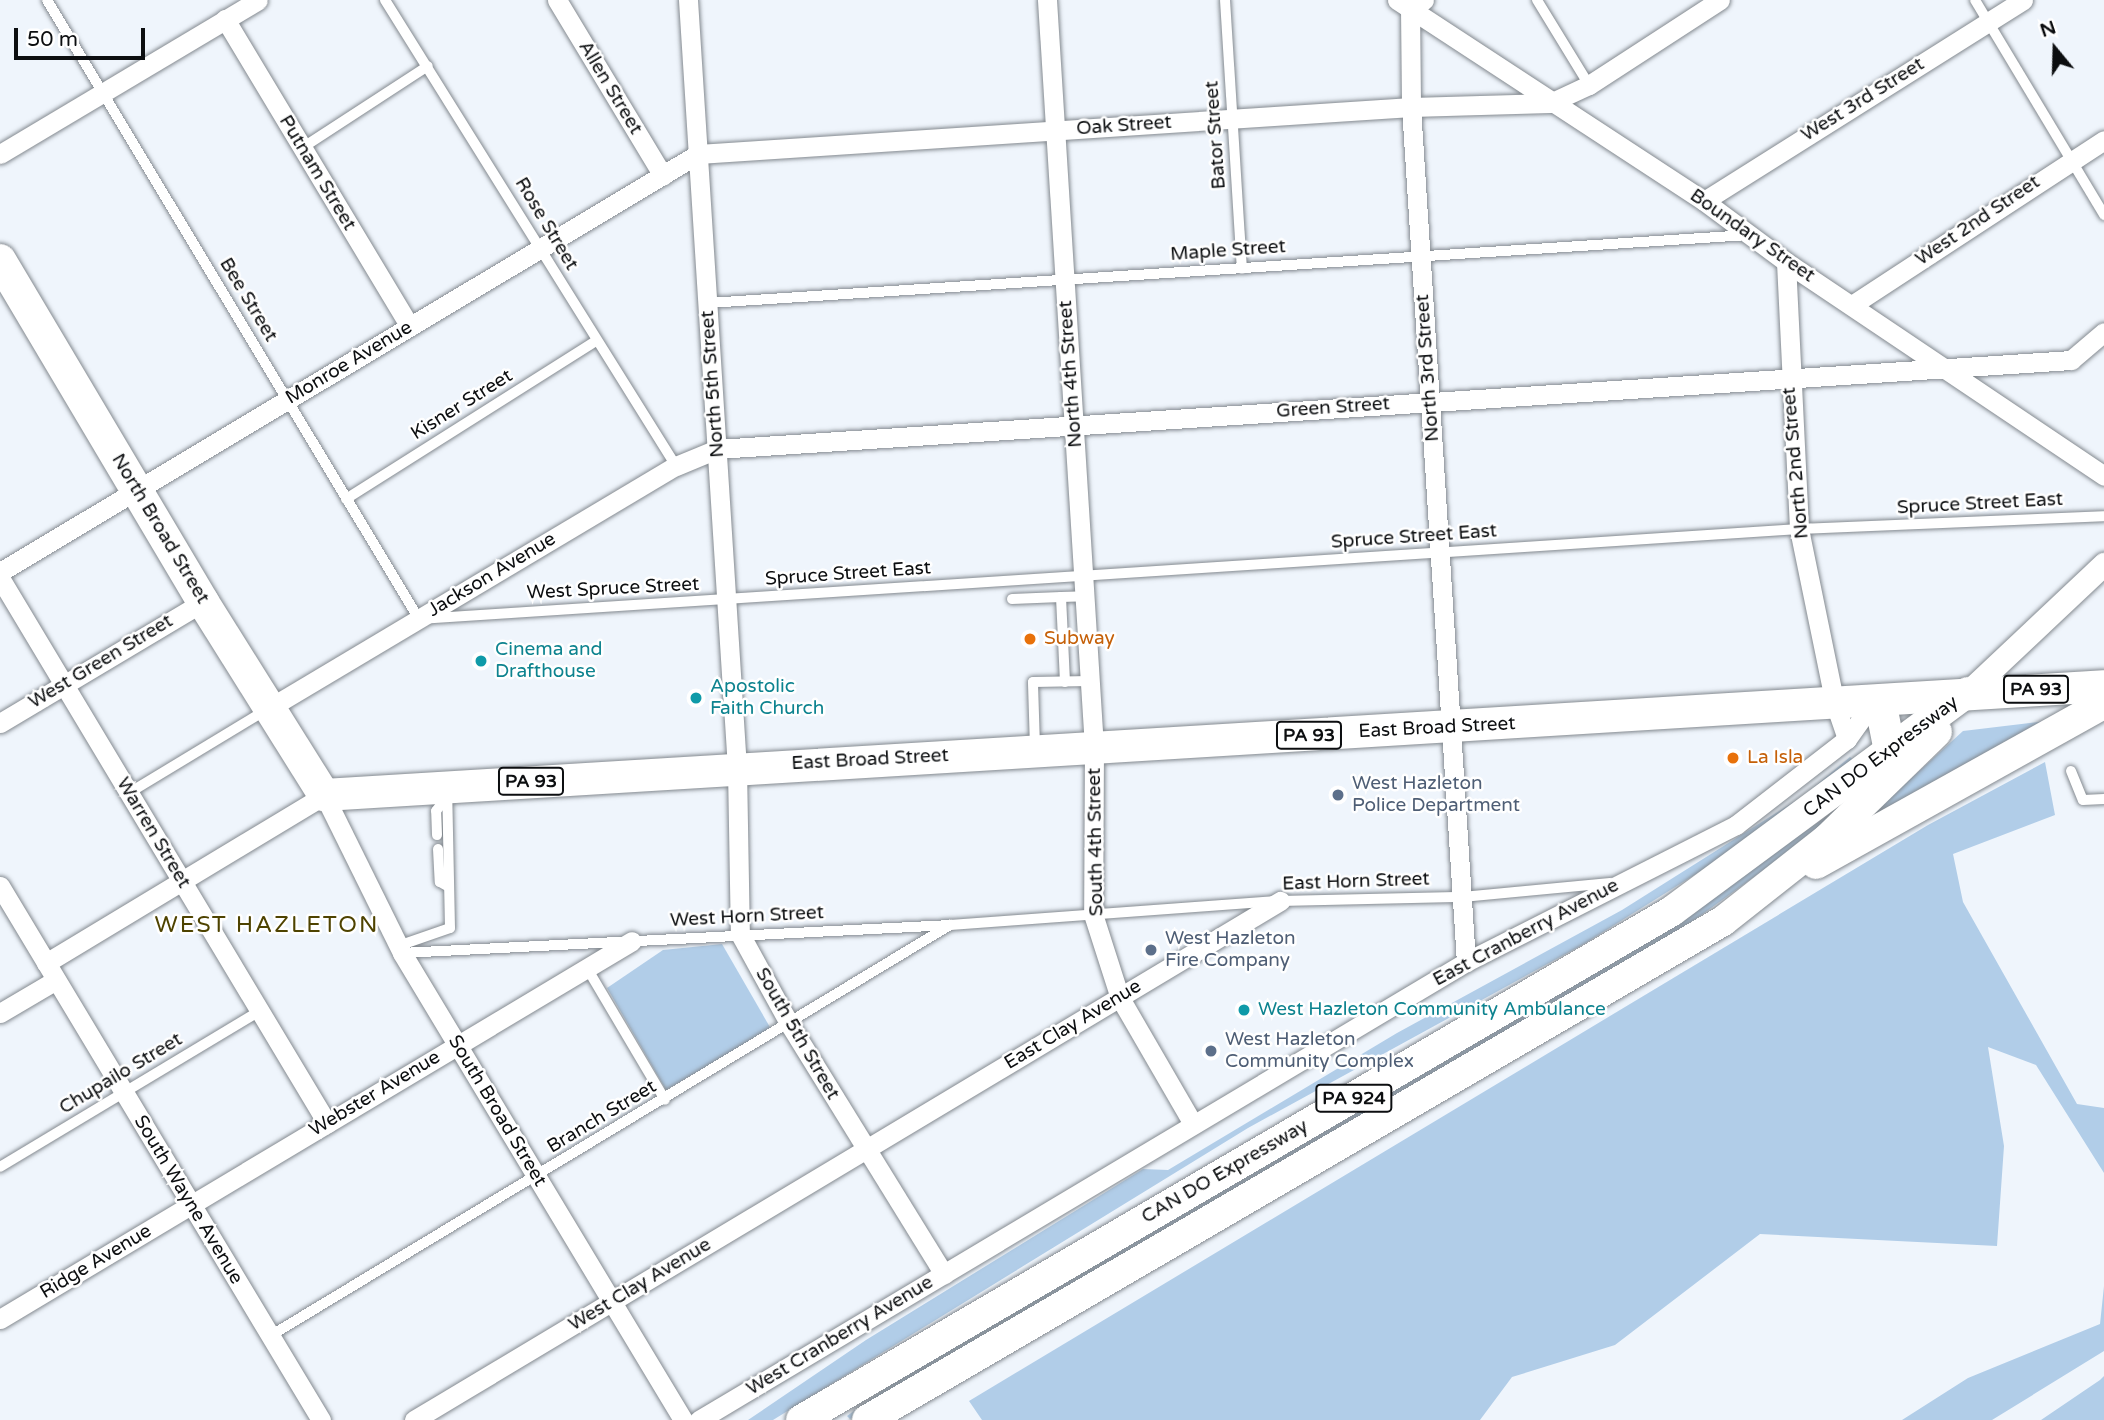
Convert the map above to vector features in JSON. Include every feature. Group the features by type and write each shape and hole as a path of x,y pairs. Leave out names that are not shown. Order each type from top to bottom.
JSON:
{"highway":[{"name":"North Broad Street","path":"0,260 203,602 324,795"},
{"name":"PA 93","path":"1968,692 2104,686"},
{"name":"East Broad Street","path":"737,768 1451,728 1835,704 1968,692"},
{"path":"1877,701 1890,751"},
{"name":"PA 93","path":"324,795 447,792 737,768"}],"main road":[{"name":"CAN DO Expressway","path":"801,1420 1672,911 1968,692"},
{"name":"CAN DO Expressway","path":"867,1420 1723,922 1828,838 1923,750 1968,692"},
{"path":"1723,922 1808,869 2104,704"}],"street":[{"path":"0,154 233,10 258,0"},
{"name":"Allen Street","path":"557,0 663,176"},
{"name":"North 5th Street","path":"688,0 737,768"},
{"name":"North 4th Street","path":"1047,0 1094,747"},
{"path":"1550,103 1589,85 1720,0"},
{"name":"West 3rd Street","path":"1704,201 2023,0"},
{"name":"Boundary Street","path":"1410,3 1550,103 1704,201 1786,262 1950,369 2104,476"},
{"name":"North 3rd Street","path":"1410,3 1411,107 1466,962"},
{"name":"Putnam Street","path":"233,10 302,148 410,327"},
{"name":"Oak Street","path":"698,154 1411,107 1550,103"},
{"name":"West 2nd Street","path":"1852,304 2104,140"},
{"name":"Monroe Avenue","path":"0,572 698,154"},
{"name":"North 2nd Street","path":"1786,262 1789,378 1799,529 1835,704 1847,739"},
{"name":"Green Street","path":"717,449 2071,360 2104,332"},
{"name":"Jackson Avenue","path":"271,707 676,466 717,449"},
{"path":"1968,692 2104,564"},
{"name":"Warren Street","path":"0,578 327,1123"},
{"name":"West Green Street","path":"0,723 203,602"},
{"name":"East Cranberry Avenue","path":"944,1274 1466,962 1736,825 1847,739 1877,701"},
{"name":"South 4th Street","path":"1094,747 1093,914 1120,998 1193,1125"},
{"name":"South 5th Street","path":"737,768 740,934 790,1025 944,1274"},
{"path":"0,1013 51,972 182,882 324,795"},
{"name":"South Broad Street","path":"324,795 400,949 682,1420"},
{"name":"South Wayne Avenue","path":"0,886 320,1420"},
{"name":"East Clay Avenue","path":"867,1149 1280,901"},
{"name":"Webster Avenue","path":"191,1205 632,941"},
{"name":"West Clay Avenue","path":"414,1420 867,1149"},
{"name":"Ridge Avenue","path":"0,1319 191,1205"},
{"name":"West Cranberry Avenue","path":"699,1420 944,1274"}],"lane":[{"name":"Bee Street","path":"48,0 419,619"},
{"name":"Rose Street","path":"385,0 676,466"},
{"name":"Bator Street","path":"1225,0 1242,268"},
{"path":"1536,0 1589,85"},
{"path":"1975,0 2104,215"},
{"path":"302,148 428,66"},
{"name":"Maple Street","path":"708,303 1750,235"},
{"name":"Kisner Street","path":"346,499 596,341"},
{"name":"Spruce Street East","path":"726,600 1799,529 2104,516"},
{"path":"1012,599 1085,596"},
{"path":"1061,597 1065,682"},
{"name":"West Spruce Street","path":"419,619 726,600"},
{"path":"1035,751 1033,682 1090,681"},
{"path":"129,793 271,707"},
{"path":"2071,771 2083,800 2104,799"},
{"path":"438,835 436,811 447,792"},
{"path":"400,949 450,928 447,792"},
{"path":"438,849 440,882 449,887"},
{"name":"East Horn Street","path":"1093,914 1280,901 1462,897 1620,883"},
{"name":"West Horn Street","path":"400,949 632,941 950,925 1093,914"},
{"name":"Branch Street","path":"270,1336 790,1025 950,925"},
{"path":"587,968 665,1100"},
{"name":"Chupailo Street","path":"0,1167 260,1011"}],"shaded area":[{"path":"2047,721 1859,826 1963,731"},
{"path":"1850,757 1856,762 1752,839 1584,944 1248,1128 773,1420 748,1420 866,1340 1143,1169 1168,1170 1397,1033 1622,910 1803,796"},
{"path":"2045,762 2055,815 1953,854 1963,902 2077,1104 2104,1108 2104,1173 2036,1065 1988,1047 2004,1146 1997,1246 1760,1234 1615,1345 1512,1377 1480,1420 982,1420 969,1401 1928,825"},
{"path":"1864,791 1820,829 1700,916 1590,985 850,1419 847,1416 893,1383 1618,960"},
{"path":"722,944 771,1029 666,1090 607,988 663,950"},
{"path":"2104,1286 2104,1351 1992,1420 1902,1420 1968,1378 2100,1324"},
{"path":"2104,1376 2104,1420 2041,1420 2100,1380"}],"place":[{"name":"Subway","path":"1030,639"},
{"name":"Cinema and Drafthouse","path":"481,661"},
{"name":"Apostolic Faith Church","path":"696,698"},
{"name":"La Isla","path":"1733,758"},
{"name":"West Hazleton Police Department","path":"1338,795"},
{"name":"West Hazleton Fire Company","path":"1151,950"},
{"name":"West Hazleton Community Ambulance","path":"1244,1010"},
{"name":"West Hazleton Community Complex","path":"1211,1051"}],"district":[{"name":"WEST HAZLETON","path":"267,925"}]}
